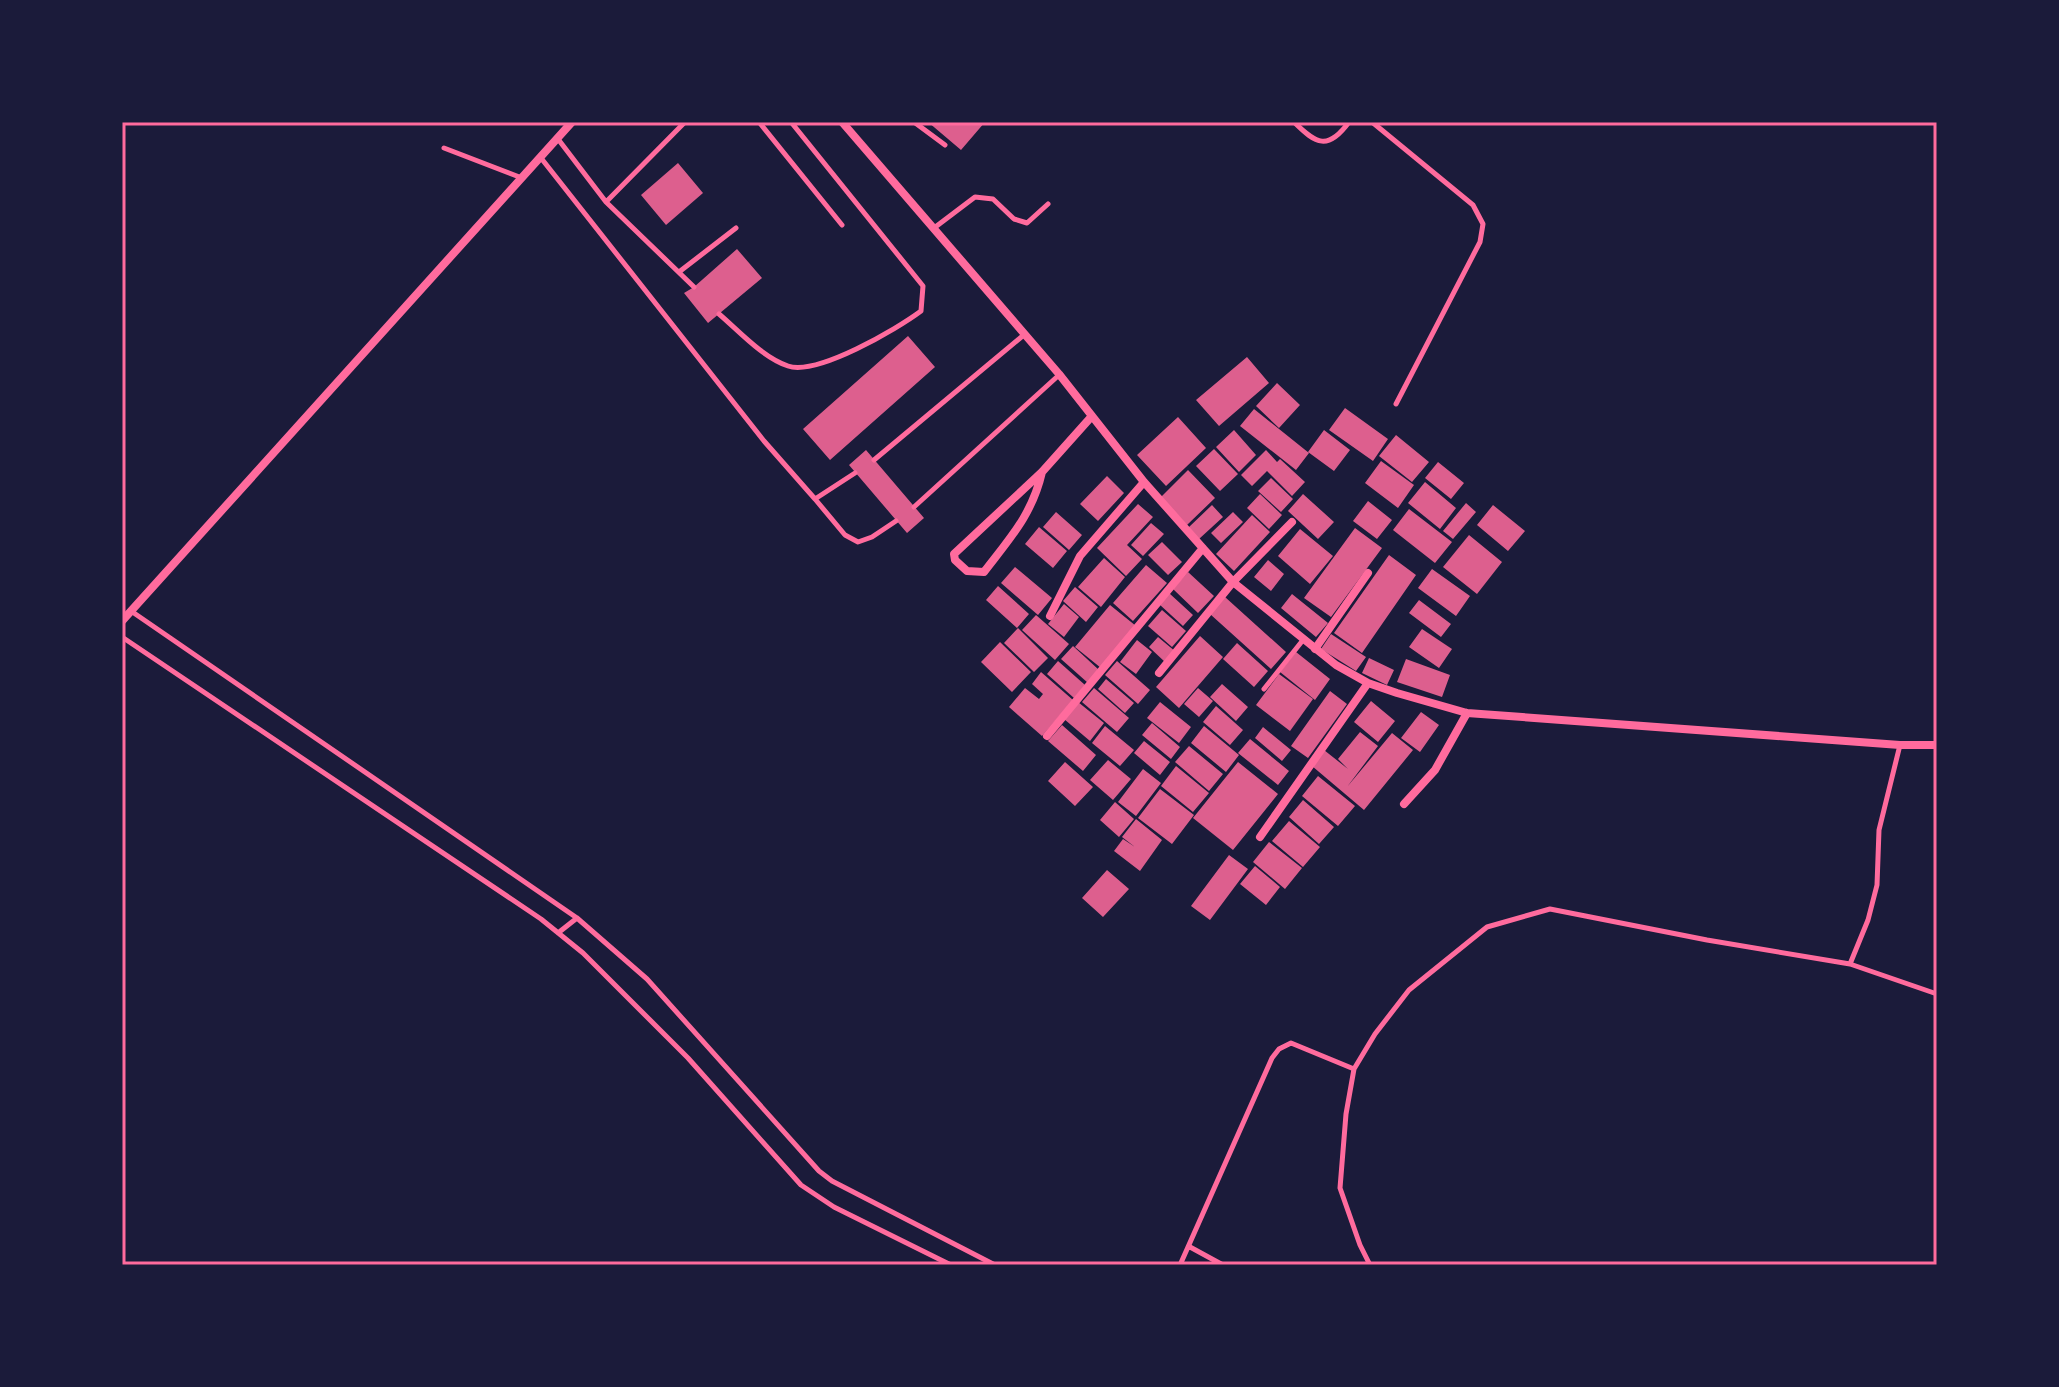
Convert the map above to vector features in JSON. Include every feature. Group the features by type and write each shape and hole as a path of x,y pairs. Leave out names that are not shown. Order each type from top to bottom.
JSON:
{"street":[{"path":"122,621 572,122"},
{"path":"842,122 1059,374 1144,482 1233,582 1336,665 1368,683 1467,713 1900,745 1937,745"},
{"path":"1042,472 1032,507 984,572 967,571 955,560 954,554 1042,472 1092,416"},
{"path":"1050,616 1080,556 1144,482"},
{"path":"1159,673 1233,582 1292,522"},
{"path":"1047,736 1203,548"},
{"path":"1315,649 1368,573"},
{"path":"1260,837 1368,683"},
{"path":"1404,804 1435,770 1467,713"}],"lane":[{"path":"606,202 685,122"},
{"path":"759,122 842,225"},
{"path":"719,314 766,353 789,367 816,366 895,330 921,311 923,286 791,122"},
{"path":"914,122 945,145"},
{"path":"1294,122 1312,140 1326,142 1339,135 1349,122"},
{"path":"1372,122 1473,205 1483,224 1480,242 1396,404"},
{"path":"558,139 606,202 694,287"},
{"path":"444,148 523,178"},
{"path":"541,158 754,428 845,535 858,542 896,521"},
{"path":"934,228 975,197 993,199 1014,219 1027,223 1048,204"},
{"path":"679,272 736,228"},
{"path":"874,460 1025,334"},
{"path":"914,507 1059,374"},
{"path":"815,499 855,473"},
{"path":"131,611 577,918 647,979 819,1171 832,1181 995,1265"},
{"path":"122,637 558,933 583,953 688,1058 801,1185 834,1207 951,1265"},
{"path":"1264,689 1303,640"},
{"path":"1850,964 1868,920 1877,885 1879,830 1900,745"},
{"path":"1370,1265 1340,1188 1346,1114 1354,1069 1375,1034 1409,990 1487,927 1550,909 1850,964 1937,994"},
{"path":"558,933 577,918"},
{"path":"1180,1265 1272,1058 1279,1049 1291,1043 1354,1069"},
{"path":"1190,1247 1223,1265"}],"building":[{"path":"928,122 985,122 961,150"},
{"path":"678,163 703,193 666,225 641,195"},
{"path":"737,249 762,278 708,323 684,293"},
{"path":"908,336 935,367 830,460 803,429"},
{"path":"1247,357 1269,383 1219,426 1196,400"},
{"path":"1277,383 1300,405 1279,428 1256,406"},
{"path":"1345,408 1388,439 1373,461 1329,430"},
{"path":"1254,409 1309,453 1296,470 1240,426"},
{"path":"1178,417 1206,448 1166,486 1137,455"},
{"path":"1234,430 1256,455 1239,472 1216,447"},
{"path":"1324,430 1350,450 1334,471 1308,452"},
{"path":"1396,435 1429,462 1412,482 1379,456"},
{"path":"1214,449 1238,474 1220,491 1196,466"},
{"path":"866,450 924,518 907,533 849,465"},
{"path":"1266,450 1305,482 1292,496 1267,471 1252,486 1241,475"},
{"path":"1381,461 1414,485 1398,508 1365,483"},
{"path":"1438,462 1464,483 1451,499 1425,478"},
{"path":"1188,470 1215,498 1187,525 1161,497"},
{"path":"1107,476 1124,493 1098,521 1080,504"},
{"path":"1271,478 1293,499 1281,512 1258,491"},
{"path":"1425,482 1456,508 1440,529 1408,503"},
{"path":"1260,494 1282,515 1269,529 1247,508"},
{"path":"1303,494 1334,522 1318,539 1288,511"},
{"path":"1368,501 1392,520 1377,539 1353,521"},
{"path":"1466,503 1476,512 1453,539 1443,531"},
{"path":"1138,504 1153,517 1127,545 1142,559 1126,576 1097,548"},
{"path":"1212,505 1223,517 1199,539 1188,528"},
{"path":"1493,505 1525,531 1508,551 1477,525"},
{"path":"1409,509 1452,542 1435,563 1393,530"},
{"path":"1056,512 1082,535 1069,550 1043,527"},
{"path":"1233,512 1243,522 1221,543 1211,533"},
{"path":"1252,515 1270,532 1234,571 1216,554"},
{"path":"1151,523 1164,534 1143,556 1131,545"},
{"path":"1039,527 1067,551 1053,568 1025,544"},
{"path":"1355,528 1382,548 1331,617 1304,598"},
{"path":"1300,529 1333,556 1310,584 1278,556"},
{"path":"1469,535 1502,562 1477,594 1443,567"},
{"path":"1162,542 1182,562 1168,575 1148,555"},
{"path":"1389,555 1416,575 1362,653 1334,633"},
{"path":"1104,558 1125,577 1101,607 1078,587"},
{"path":"1268,560 1284,574 1271,591 1254,577"},
{"path":"1146,565 1167,583 1133,621 1113,603"},
{"path":"1015,567 1052,598 1038,615 1001,583"},
{"path":"1432,569 1470,596 1456,616 1418,588"},
{"path":"1188,572 1214,596 1198,613 1173,589"},
{"path":"998,586 1029,614 1017,628 986,600"},
{"path":"1075,587 1098,607 1086,622 1063,601"},
{"path":"1169,593 1193,615 1183,626 1159,604"},
{"path":"1292,594 1328,623 1316,637 1281,608"},
{"path":"1225,597 1286,652 1271,669 1210,614"},
{"path":"1419,600 1451,624 1441,637 1409,613"},
{"path":"1064,604 1079,617 1064,637 1048,624"},
{"path":"1110,605 1136,626 1101,668 1075,647"},
{"path":"1162,610 1186,631 1172,647 1148,626"},
{"path":"1036,615 1069,644 1055,660 1022,630"},
{"path":"1018,628 1048,658 1034,672 1004,643"},
{"path":"1422,629 1452,649 1439,668 1409,647"},
{"path":"1331,634 1366,657 1356,671 1321,649"},
{"path":"1200,636 1223,657 1179,708 1156,687"},
{"path":"1158,637 1176,652 1166,663 1149,647"},
{"path":"1137,640 1152,652 1136,674 1120,662"},
{"path":"1000,642 1031,672 1012,692 981,662"},
{"path":"1237,643 1268,671 1254,687 1223,659"},
{"path":"1073,646 1099,670 1088,683 1061,659"},
{"path":"1296,652 1330,679 1315,700 1280,672"},
{"path":"1369,658 1394,670 1387,685 1362,673"},
{"path":"1406,659 1450,675 1442,697 1397,682"},
{"path":"1058,661 1085,685 1074,698 1047,674"},
{"path":"1117,661 1150,690 1138,704 1105,675"},
{"path":"1041,672 1073,700 1042,736 1009,707 1025,688 1039,699 1043,694 1032,684"},
{"path":"1279,674 1313,699 1290,731 1256,705"},
{"path":"1106,679 1134,703 1125,713 1098,689"},
{"path":"1222,684 1248,707 1236,721 1210,697"},
{"path":"1094,688 1129,718 1117,732 1082,702"},
{"path":"1198,688 1213,701 1199,717 1184,704"},
{"path":"1330,691 1347,704 1308,758 1291,746"},
{"path":"1371,701 1395,721 1378,742 1354,722"},
{"path":"1078,702 1104,723 1090,741 1064,719"},
{"path":"1160,702 1191,727 1179,743 1147,718"},
{"path":"1216,706 1243,730 1230,745 1203,722"},
{"path":"1421,712 1439,725 1420,752 1401,738"},
{"path":"1152,723 1180,747 1171,759 1142,735"},
{"path":"1062,725 1096,755 1083,771 1048,741"},
{"path":"1105,726 1134,750 1120,766 1092,743"},
{"path":"1204,726 1239,755 1226,772 1191,743"},
{"path":"1263,727 1291,750 1282,761 1255,738"},
{"path":"1360,732 1378,746 1347,787 1392,733 1413,750 1364,810 1312,766 1324,750 1348,769 1338,759"},
{"path":"1250,739 1289,771 1278,785 1238,753"},
{"path":"1144,741 1170,762 1160,775 1134,753"},
{"path":"1189,746 1223,774 1209,791 1175,762"},
{"path":"1108,760 1131,779 1113,800 1090,780"},
{"path":"1065,762 1093,787 1075,806 1048,781"},
{"path":"1238,762 1278,794 1233,850 1193,818"},
{"path":"1176,766 1209,793 1193,812 1161,786"},
{"path":"1143,769 1161,783 1136,816 1118,802"},
{"path":"1318,776 1355,806 1338,826 1302,796"},
{"path":"1160,789 1194,815 1172,844 1138,818"},
{"path":"1303,800 1334,827 1319,844 1289,817"},
{"path":"1115,802 1134,819 1119,837 1100,820"},
{"path":"1136,819 1162,840 1140,871 1114,851 1123,839 1135,847 1122,837"},
{"path":"1289,821 1320,847 1303,867 1272,841"},
{"path":"1269,842 1302,868 1285,889 1253,862"},
{"path":"1229,855 1248,869 1210,920 1191,906"},
{"path":"1255,866 1280,887 1266,905 1240,884"},
{"path":"1107,870 1129,889 1103,917 1082,898"}]}
